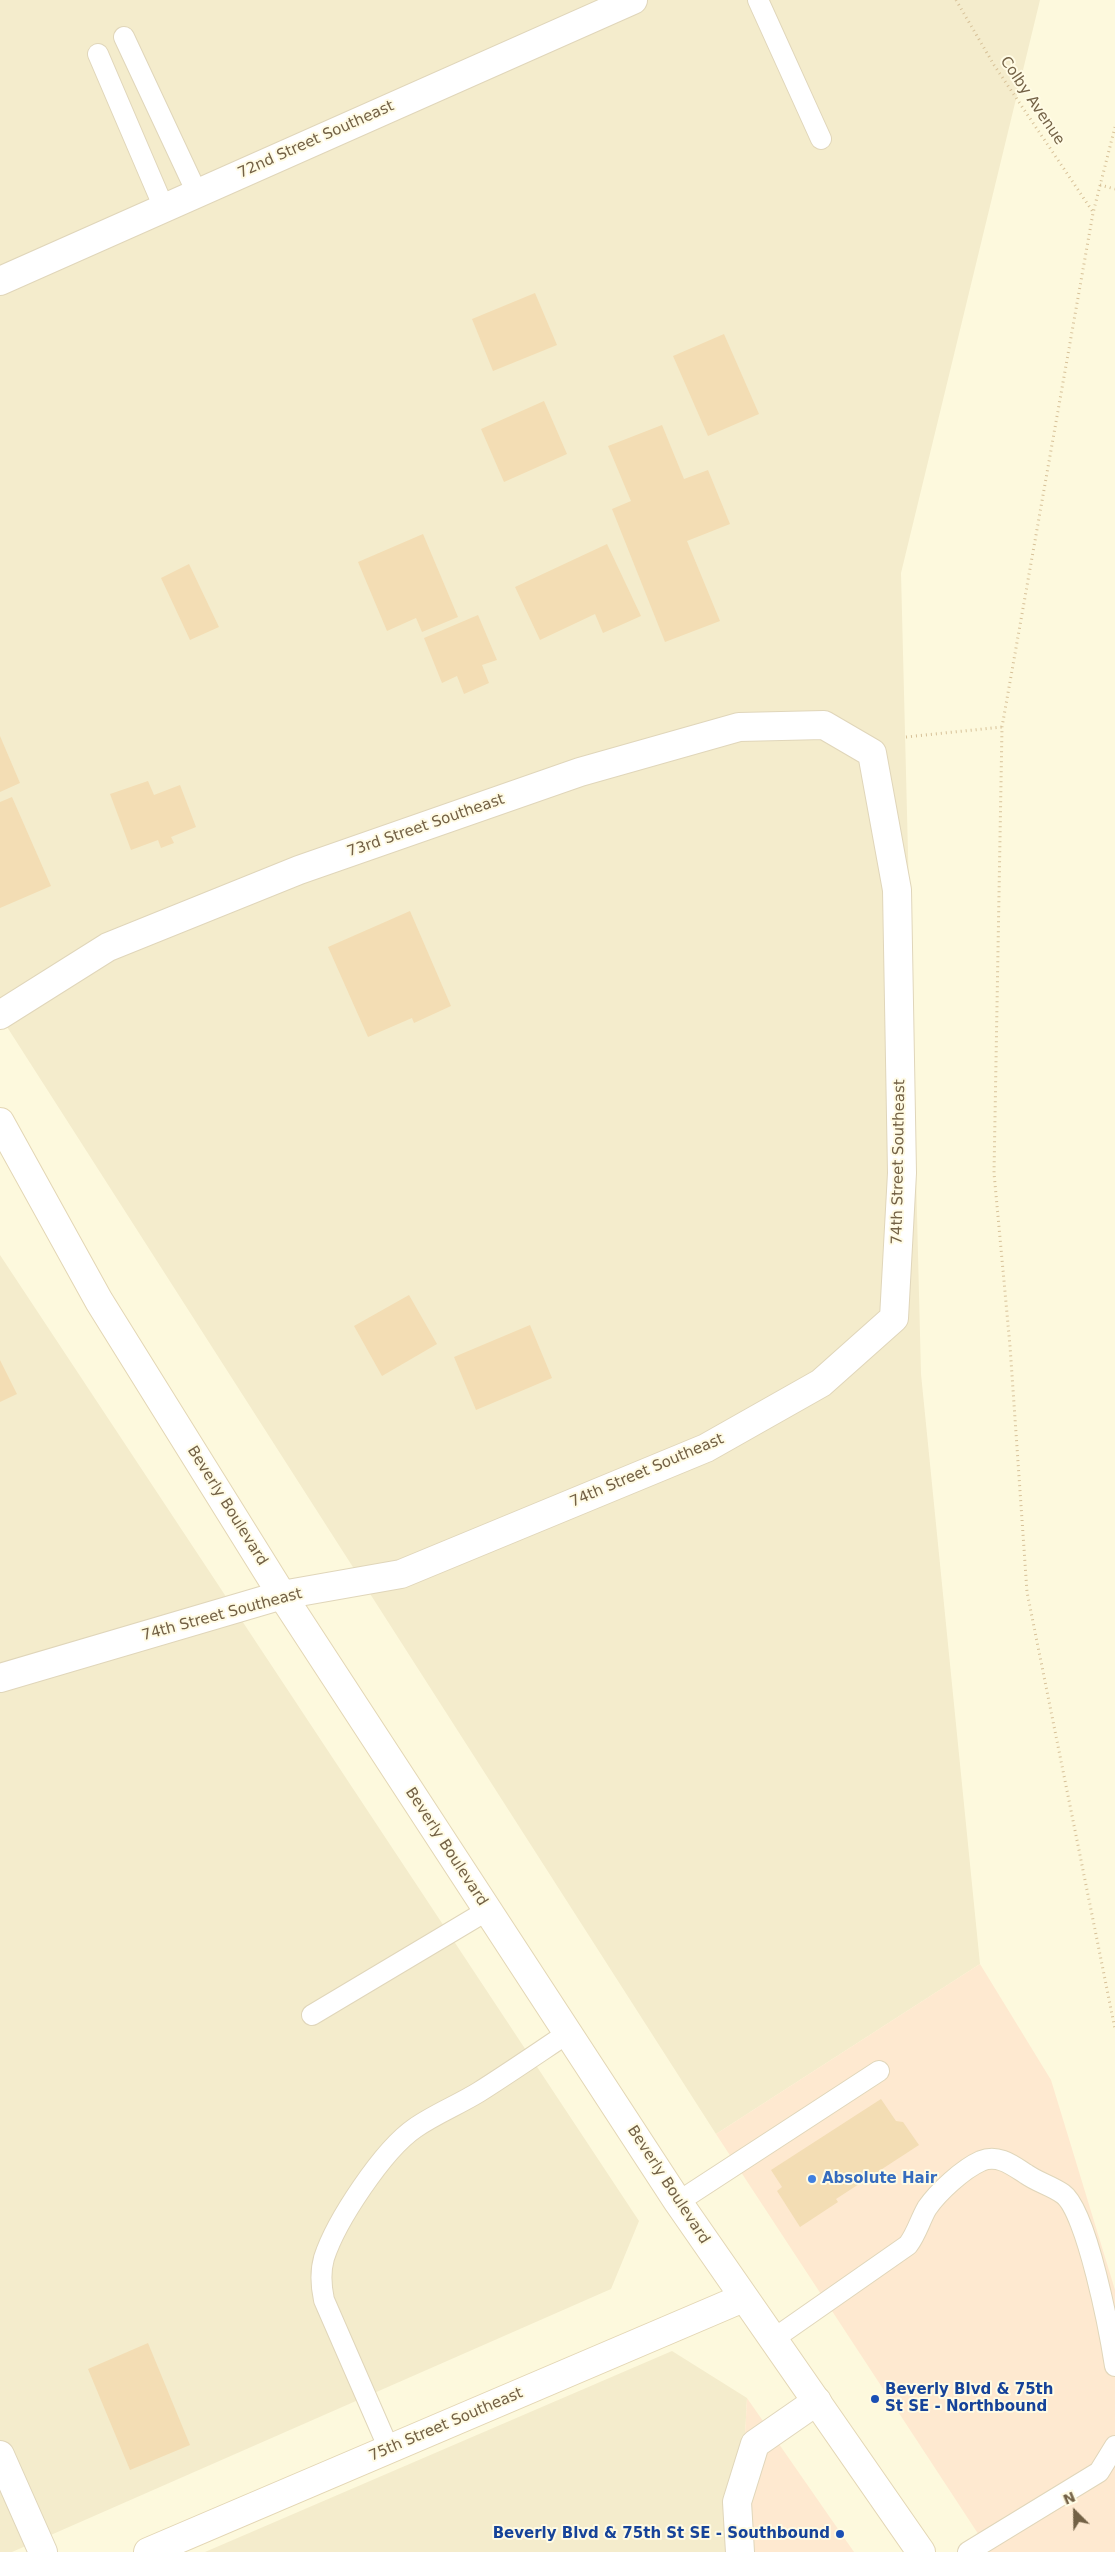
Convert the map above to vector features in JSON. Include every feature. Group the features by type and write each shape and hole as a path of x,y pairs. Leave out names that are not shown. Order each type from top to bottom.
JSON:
{"street":[{"name":"72nd Street Southeast","path":"0,281 633,0"},
{"name":"73rd Street Southeast","path":"0,1015 108,947 299,870 580,772 739,727 824,725 872,753"},
{"name":"74th Street Southeast","path":"0,1678 282,1595 401,1574 706,1448 821,1382 894,1318 902,1173 897,890 872,753"},
{"name":"Beverly Boulevard","path":"0,1122 99,1301 282,1595 678,2202 921,2552"},
{"name":"75th Street Southeast","path":"148,2552 743,2298"},
{"path":"740,2552 737,2502 755,2444 817,2401"},
{"path":"0,2455 43,2552"}],"lane":[{"path":"758,0 821,139"},
{"path":"124,37 197,194"},
{"path":"98,54 164,208"},
{"path":"312,2015 488,1910"},
{"path":"389,2449 324,2300 321,2274 324,2259 336,2230 380,2164 414,2128 478,2093 568,2033"},
{"path":"678,2202 879,2071"},
{"path":"772,2340 908,2245 917,2232 926,2209 946,2185 980,2161 993,2158 1008,2162 1036,2182 1064,2194 1080,2221 1109,2327 1115,2366"},
{"path":"968,2552 1099,2472 1115,2446"}],"path":[{"name":"Colby Avenue","path":"956,0 994,65 1094,213"},
{"path":"1115,127 1094,213 1002,727 994,1173 1010,1346 1027,1592 1115,2029"},
{"path":"1100,185 1115,189"},
{"path":"872,753 909,736 1002,727"}],"shaded area":[{"path":"0,0 1040,0 901,573 921,1374 980,1964 716,2134 0,1016"},
{"path":"0,1255 639,2221 611,2289 12,2552 0,2552"},
{"path":"980,1964 1051,2080 1115,2290 1115,2552 990,2552 716,2134"},
{"path":"672,2351 747,2398 739,2552 205,2552"},
{"path":"747,2398 854,2552 739,2552"}],"building":[{"path":"535,293 557,345 493,371 472,319"},
{"path":"724,334 759,414 708,436 673,356"},
{"path":"544,401 567,454 504,482 481,429"},
{"path":"662,425 684,479 708,470 730,524 687,541 720,621 665,642 612,509 631,501 608,446"},
{"path":"423,534 458,617 422,632 416,618 387,631 358,562"},
{"path":"607,544 641,616 603,633 595,614 540,640 515,587"},
{"path":"189,564 219,627 190,640 161,578"},
{"path":"478,615 497,660 482,665 489,683 464,694 457,676 442,683 424,638"},
{"path":"0,736 20,783 0,792"},
{"path":"148,781 154,795 180,785 196,827 171,837 174,843 161,848 158,840 131,850 110,794"},
{"path":"12,797 51,886 0,908 0,802"},
{"path":"410,911 451,1006 414,1023 412,1018 368,1037 328,947"},
{"path":"409,1295 437,1344 382,1376 354,1326"},
{"path":"530,1325 552,1378 476,1410 454,1357"},
{"path":"0,1360 17,1394 0,1402"},
{"path":"881,2099 896,2121 903,2122 919,2145 836,2199 838,2202 800,2227 777,2191 782,2187 771,2170"},
{"path":"148,2343 190,2445 130,2470 88,2369"}],"place":[{"name":"Absolute Hair","path":"812,2179"},
{"name":"Beverly Blvd & 75th St SE - Northbound","path":"875,2399"},
{"name":"Beverly Blvd & 75th St SE - Southbound","path":"840,2534"}]}
